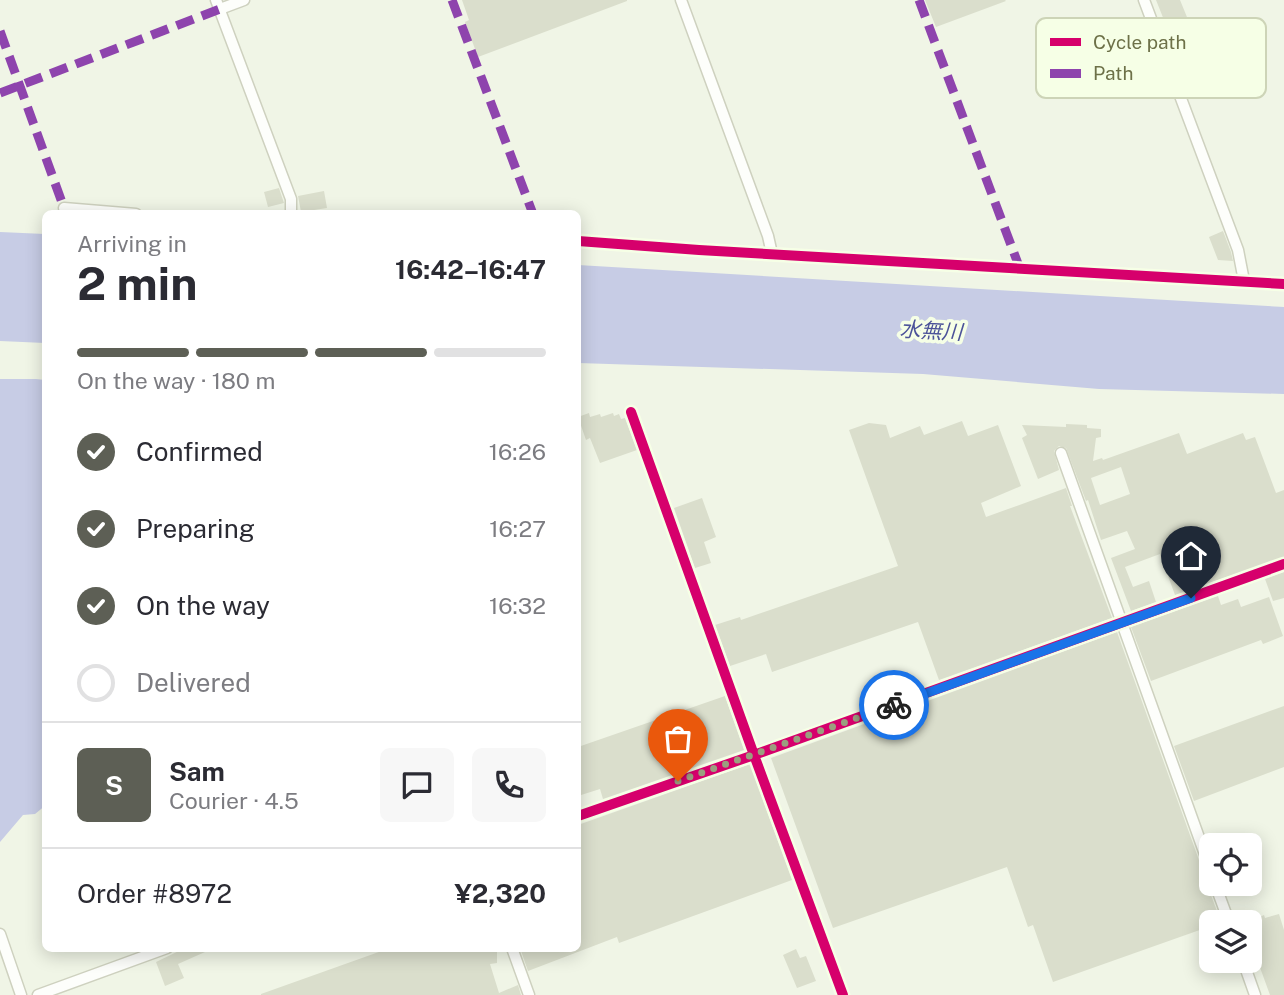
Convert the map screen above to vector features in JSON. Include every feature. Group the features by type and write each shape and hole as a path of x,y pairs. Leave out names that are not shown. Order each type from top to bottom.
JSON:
{"street":[{"path":"244,0 218,5 291,200 291,210"},
{"path":"681,0 772,254"},
{"path":"1144,0 1151,18"},
{"path":"1181,98 1238,250 1244,281"},
{"path":"64,208 88,210"},
{"path":"581,241 1284,284"},
{"path":"631,412 843,995"},
{"path":"1061,453 1199,838"},
{"path":"581,815 1284,564"},
{"path":"0,934 21,995"},
{"path":"38,995 156,952"},
{"path":"514,952 530,995"},
{"path":"1247,973 1255,995"}],"water":[{"path":"0,232 42,234 42,343 0,341"},
{"name":"水無川","path":"581,265 1284,307 1284,394 1099,389 923,374 581,363"},
{"path":"0,379 36,379 42,380 42,808 35,814 23,815 0,842"}],"building":[{"path":"462,0 627,1 478,57 465,22 469,20"},
{"path":"925,0 1005,0 1006,1 936,27"},
{"path":"1156,0 1180,0 1187,18 1163,18"},
{"path":"279,188 284,203 268,207 264,192"},
{"path":"324,191 327,208 301,210 298,196"},
{"path":"1223,231 1233,261 1218,260 1209,237"},
{"path":"589,413 590,417 619,414 621,419 625,418 637,450 600,463 590,438 586,440 581,416"},
{"path":"962,421 968,436 998,425 1021,486 981,503 986,517 1066,488 1070,506 1112,618 939,680 918,622 772,672 766,654 730,666 715,625 740,617 741,620 898,566 849,430 869,423 886,425 890,438 920,426 924,435"},
{"path":"1066,424 1087,425 1087,428 1101,429 1101,437 1096,438 1093,461 1103,460 1179,433 1187,454 1243,433 1246,440 1255,437 1276,493 1284,490 1284,557 1175,595 1160,554 1125,567 1133,587 1149,581 1156,602 1131,611 1111,558 1135,549 1127,531 1101,540 1066,448 1059,446 1054,451 1059,470 1038,479 1022,438 1027,435 1022,425 1066,427","holes":["1121,467 1130,494 1100,505 1091,478"]},
{"path":"702,498 716,537 704,542 711,563 695,568 674,508"},
{"path":"1284,572 1284,598 1273,601 1265,579"},
{"path":"1218,596 1221,605 1238,599 1241,607 1269,597 1283,636 1263,644 1261,640 1151,681 1131,627"},
{"path":"1117,632 1199,860 1199,896 1211,896 1217,910 1199,910 1199,930 1053,982 1033,925 1028,927 1007,867 833,928 771,758"},
{"path":"725,696 744,750 603,799 600,789 581,795 581,746"},
{"path":"1284,706 1284,767 1194,801 1174,746"},
{"path":"750,764 792,880 619,943 617,937 581,951 581,824"},
{"path":"1279,914 1284,930 1284,995 1270,995 1262,973 1262,916 1265,918"},
{"path":"796,949 800,958 806,956 816,981 797,988 783,955"},
{"path":"177,952 205,952 178,964 184,978 165,986 156,962"},
{"path":"379,952 497,952 497,963 490,964 499,993 518,985 521,995 261,995"},
{"path":"521,952 578,952 528,971"}],"marked path":[{"path":"452,0 531,210"},
{"path":"919,0 1020,269"},
{"path":"0,93 220,9"},
{"path":"0,31 64,208"}],"cycle path":[{"path":"581,241 1284,284"},
{"path":"631,412 843,995"},
{"path":"581,815 1284,564"}],"way so far":[{"path":"678,781 894,705"}],"route":[{"path":"894,705 1191,598"}]}
